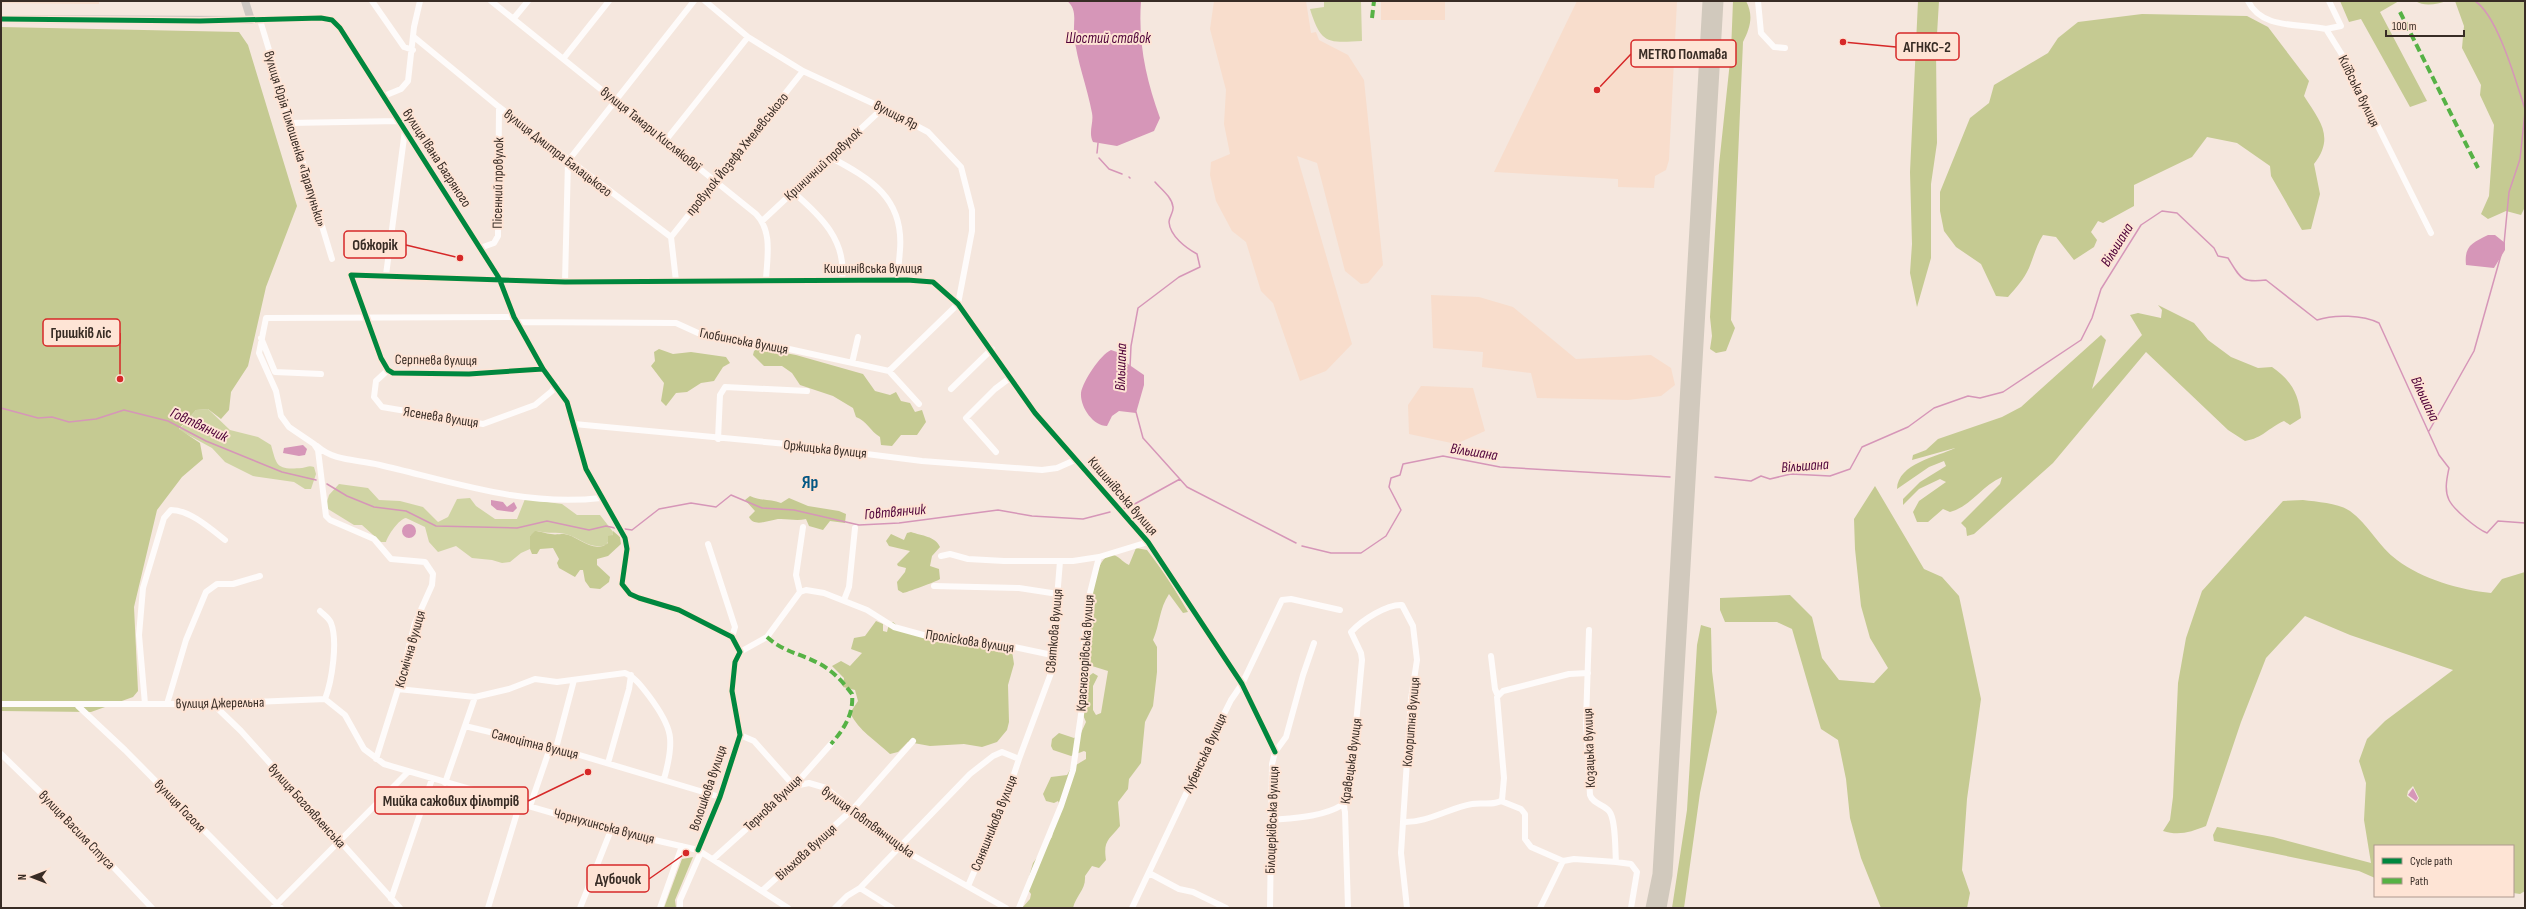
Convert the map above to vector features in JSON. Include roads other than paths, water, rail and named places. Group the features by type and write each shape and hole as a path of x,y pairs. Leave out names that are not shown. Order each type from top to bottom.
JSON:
{"highway":[{"path":"1651,908 1658,874 1674,617 1708,1"},
{"path":"1661,908 1667,875 1669,852 1718,1"}],"street":[{"path":"372,1 404,47 413,50"},
{"path":"384,96 406,86 413,50 414,27 420,1"},
{"name":"вулиця Тамари Кислякової","path":"491,1 666,140 762,221"},
{"path":"514,18 528,1"},
{"path":"563,59 609,1"},
{"path":"565,282 568,161 694,1"},
{"name":"вулиця Яр","path":"705,1 748,36 803,71 883,108 928,132 961,167 972,210 972,231 958,304"},
{"path":"1758,1 1761,33 1774,47 1785,48"},
{"path":"2248,1 2252,10 2271,22 2326,28 2341,26 2329,1"},
{"path":"1,19 250,20 245,3"},
{"path":"238,20 245,10 245,3"},
{"name":"вулиця Івана Багряного","path":"250,20 332,20 345,34 398,121 499,278 515,319 543,370 556,384"},
{"name":"вулиця Юрія Тимошенка «Тарапуньки»","path":"260,20 332,259"},
{"name":"Київська вулиця","path":"2326,28 2344,58 2431,233"},
{"path":"666,140 748,36"},
{"name":"вулиця Дмитра Балацького","path":"414,37 499,107 568,161 671,237"},
{"name":"провулок Йозефа Хмелевського","path":"671,237 714,180 803,71"},
{"name":"Пісенний провулок","path":"480,248 494,242 498,236 499,107"},
{"name":"Криничний провулок","path":"762,221 883,108"},
{"path":"290,123 398,121"},
{"path":"386,275 405,130"},
{"path":"830,157 870,181 883,192 895,209 898,219 901,243 898,272 895,280"},
{"path":"793,192 822,219 836,240 843,262 842,280"},
{"path":"762,221 767,236 766,280"},
{"path":"671,237 676,281"},
{"name":"Кишинівська вулиця","path":"351,275 499,278 565,282 928,280 939,286 958,304 992,349 1035,413 1148,542 1242,684 1275,752"},
{"name":"Серпнева вулиця","path":"351,275 365,316 388,370 401,373 469,374 543,370"},
{"path":"919,404 889,371 958,304"},
{"name":"Глобинська вулиця","path":"261,338 266,318 365,316 676,323 698,333 889,371"},
{"path":"852,363 858,337"},
{"path":"261,338 275,372 321,374"},
{"path":"261,338 259,353 276,391 281,416 289,427 324,452 337,458 377,464 496,494 570,499 601,498"},
{"path":"951,389 992,349"},
{"name":"Ясенева вулиця","path":"388,370 376,381 374,396 382,407 483,424 535,405 552,391 556,384"},
{"path":"996,452 966,418 995,389 1011,377"},
{"path":"556,384 568,402 586,469 601,498 625,538 627,549 622,584 630,594 679,610 732,637 740,652"},
{"path":"718,439 722,388 757,387 807,391"},
{"name":"Оржицька вулиця","path":"574,424 718,439 787,444 922,461 1050,469 1075,460"},
{"name":"Космічна вулиця","path":"314,444 320,455 326,516 336,523 374,539 391,559 426,562 433,574 432,585 414,623 398,689 376,759"},
{"path":"145,704 139,635 142,595 164,518 171,510 182,512 205,525 224,540"},
{"path":"794,786 754,741 740,734 732,691 735,662 740,652 767,637 800,592 796,575 803,527"},
{"path":"844,600 849,588 855,528"},
{"path":"941,556 950,554 968,559 1004,561 1060,561 1099,557 1148,542"},
{"path":"708,544 735,627 732,637"},
{"name":"Красногорівська вулиця","path":"1019,908 1061,806 1073,770 1085,687 1084,642 1088,601 1099,557"},
{"name":"Святкова вулиця","path":"1020,759 1041,698 1049,684 1060,561"},
{"path":"167,704 186,640 206,592 217,584 233,584 260,576"},
{"path":"934,586 1019,588 1058,594"},
{"name":"Проліскова вулиця","path":"800,592 806,590 824,593 844,600 877,615 894,626 934,638 1000,644 1052,655"},
{"name":"Лубенська вулиця","path":"1132,908 1231,700 1242,684 1282,600 1291,599 1340,610"},
{"name":"Колоритна вулиця","path":"1355,639 1352,632 1356,626 1394,604 1402,605 1413,626 1417,660 1411,699 1401,853 1407,908"},
{"path":"277,907 408,772 384,764 364,749 345,715 325,699 331,679 334,638 331,623 320,611"},
{"name":"Козацька вулиця","path":"1589,630 1586,729 1590,794 1593,800 1604,806 1611,814 1616,862"},
{"name":"Кравецька вулиця","path":"1348,908 1345,812 1342,805 1348,792 1354,748 1362,660 1362,653 1355,639"},
{"name":"Білоцерківська вулиця","path":"1270,908 1272,764 1275,752 1286,737 1303,675 1314,644"},
{"path":"1491,656 1495,689 1498,696 1496,704 1504,778 1503,798 1501,801"},
{"path":"398,689 475,697 509,689 535,679 557,682 624,673 631,676 659,709 670,732 668,764 664,778"},
{"path":"1498,696 1503,692 1569,674 1588,673"},
{"path":"608,763 629,689 631,676"},
{"path":"530,806 553,748 574,680"},
{"path":"445,783 475,697"},
{"name":"вулиця Джерельна","path":"1,704 78,706 214,704 325,699"},
{"name":"вулиця Богоявленська","path":"214,704 400,908"},
{"name":"вулиця Гоголя","path":"78,706 125,750 277,907"},
{"name":"Самоцітна вулиця","path":"464,726 664,778 720,797"},
{"name":"Волошкова вулиця","path":"680,908 680,900 720,797 740,734"},
{"name":"Вільхова вулиця","path":"763,890 853,809 913,741"},
{"name":"Тернова вулиця","path":"713,858 794,786 831,744"},
{"path":"835,908 846,896 860,888 970,774 994,756 1002,752 1020,759"},
{"name":"вулиця Василя Стуса","path":"1,754 69,820 152,908"},
{"name":"Соняшникова вулиця","path":"968,886 1006,798 1020,759"},
{"name":"Чорнухинська вулиця","path":"408,772 611,830 700,851 763,890 788,908"},
{"path":"391,899 432,779"},
{"name":"вулиця Говтвянчицька","path":"794,786 809,783 826,788 898,847 1006,908"},
{"path":"1403,822 1419,820 1471,804 1501,801 1520,809 1525,814 1524,836 1527,844 1563,861 1574,859 1631,864 1637,872 1631,908"},
{"path":"488,908 520,803"},
{"path":"1271,820 1298,818 1331,810 1342,805"},
{"path":"580,908 611,830"},
{"path":"660,908 682,846"},
{"path":"1540,908 1563,861"},
{"path":"1149,873 1179,889 1193,892 1226,908"},
{"path":"860,888 892,908"}],"water":[{"name":"Шостий ставок","path":"1067,1 1141,1 1140,16 1144,61 1160,118 1154,131 1117,146 1093,142 1091,135 1092,113 1075,45 1074,12 1073,8"},
{"path":"2488,235 2495,235 2505,243 2505,250 2494,268 2466,265 2466,253 2470,246"},
{"path":"1111,350 1120,353 1128,364 1144,375 1144,385 1136,413 1119,411 1112,416 1107,426 1097,423 1088,415 1081,398 1081,393 1085,382 1093,369 1102,357"},
{"path":"303,445 307,449 305,455 299,456 283,453 284,448"},
{"path":"491,500 503,502 507,507 514,502 517,508 513,512 497,510 491,505"},
{"path":"406,524 412,524 416,528 416,534 412,538 406,538 402,534 402,528"},
{"path":"2413,788 2418,798 2416,801 2408,795"}],"waterway":[{"path":"2475,1 2491,20 2499,35 2525,109"},
{"path":"2504,244 2509,192 2520,159 2525,112"},
{"name":"Вільшана","path":"1097,153 1098,143"},
{"name":"Вільшана","path":"1099,158 1109,169 1122,174"},
{"name":"Вільшана","path":"1130,367 1131,346 1138,308 1179,277 1200,267 1197,254 1184,245 1172,232 1169,222 1173,211 1172,203 1155,182"},
{"name":"Вільшана","path":"1715,477 1751,481 1761,476 1770,479 1791,474 1830,476 1850,469 1862,447 1908,427 1934,408 1968,396 1980,398 2003,392 2081,340 2092,318 2101,289 2141,225 2162,211 2177,213 2214,248 2218,256 2228,258 2242,278 2251,281 2266,280 2317,320 2348,316 2365,318 2379,323 2439,455 2449,468 2446,488 2449,500 2466,519 2487,533 2498,521 2525,523"},
{"path":"2429,431 2474,351 2501,255"},
{"name":"Говтвянчик","path":"1,408 38,418 52,417 69,422 96,419 124,410 168,421 206,441 282,472 316,480"},
{"name":"Вільшана","path":"1136,412 1143,438 1187,487 1296,543"},
{"name":"Вільшана","path":"1302,546 1331,553 1361,553 1386,536 1401,510 1389,487 1391,478 1400,475 1403,464 1443,456 1500,467 1670,477"},
{"name":"Говтвянчик","path":"1122,509 1131,506 1180,479"},
{"name":"Говтвянчик","path":"327,484 347,496 374,507 406,511 436,526 517,528 547,521 589,530 606,526 615,528"},
{"name":"Говтвянчик","path":"625,529 632,530 659,509 691,503 716,507 731,495 762,508 794,510 859,525 899,523 998,510 1032,516 1083,519 1110,512"}],"place":[{"name":"АГНКС-2","path":"1843,42"},
{"name":"METRO Полтава","path":"1597,90"},
{"name":"Обжорік","path":"460,258"},
{"name":"Гришків ліс","path":"120,379"},
{"name":"Мийка сажових фільтрів","path":"588,772"},
{"name":"Дубочок","path":"686,853"}],"district":[{"name":"Яр","path":"810,482"}]}
